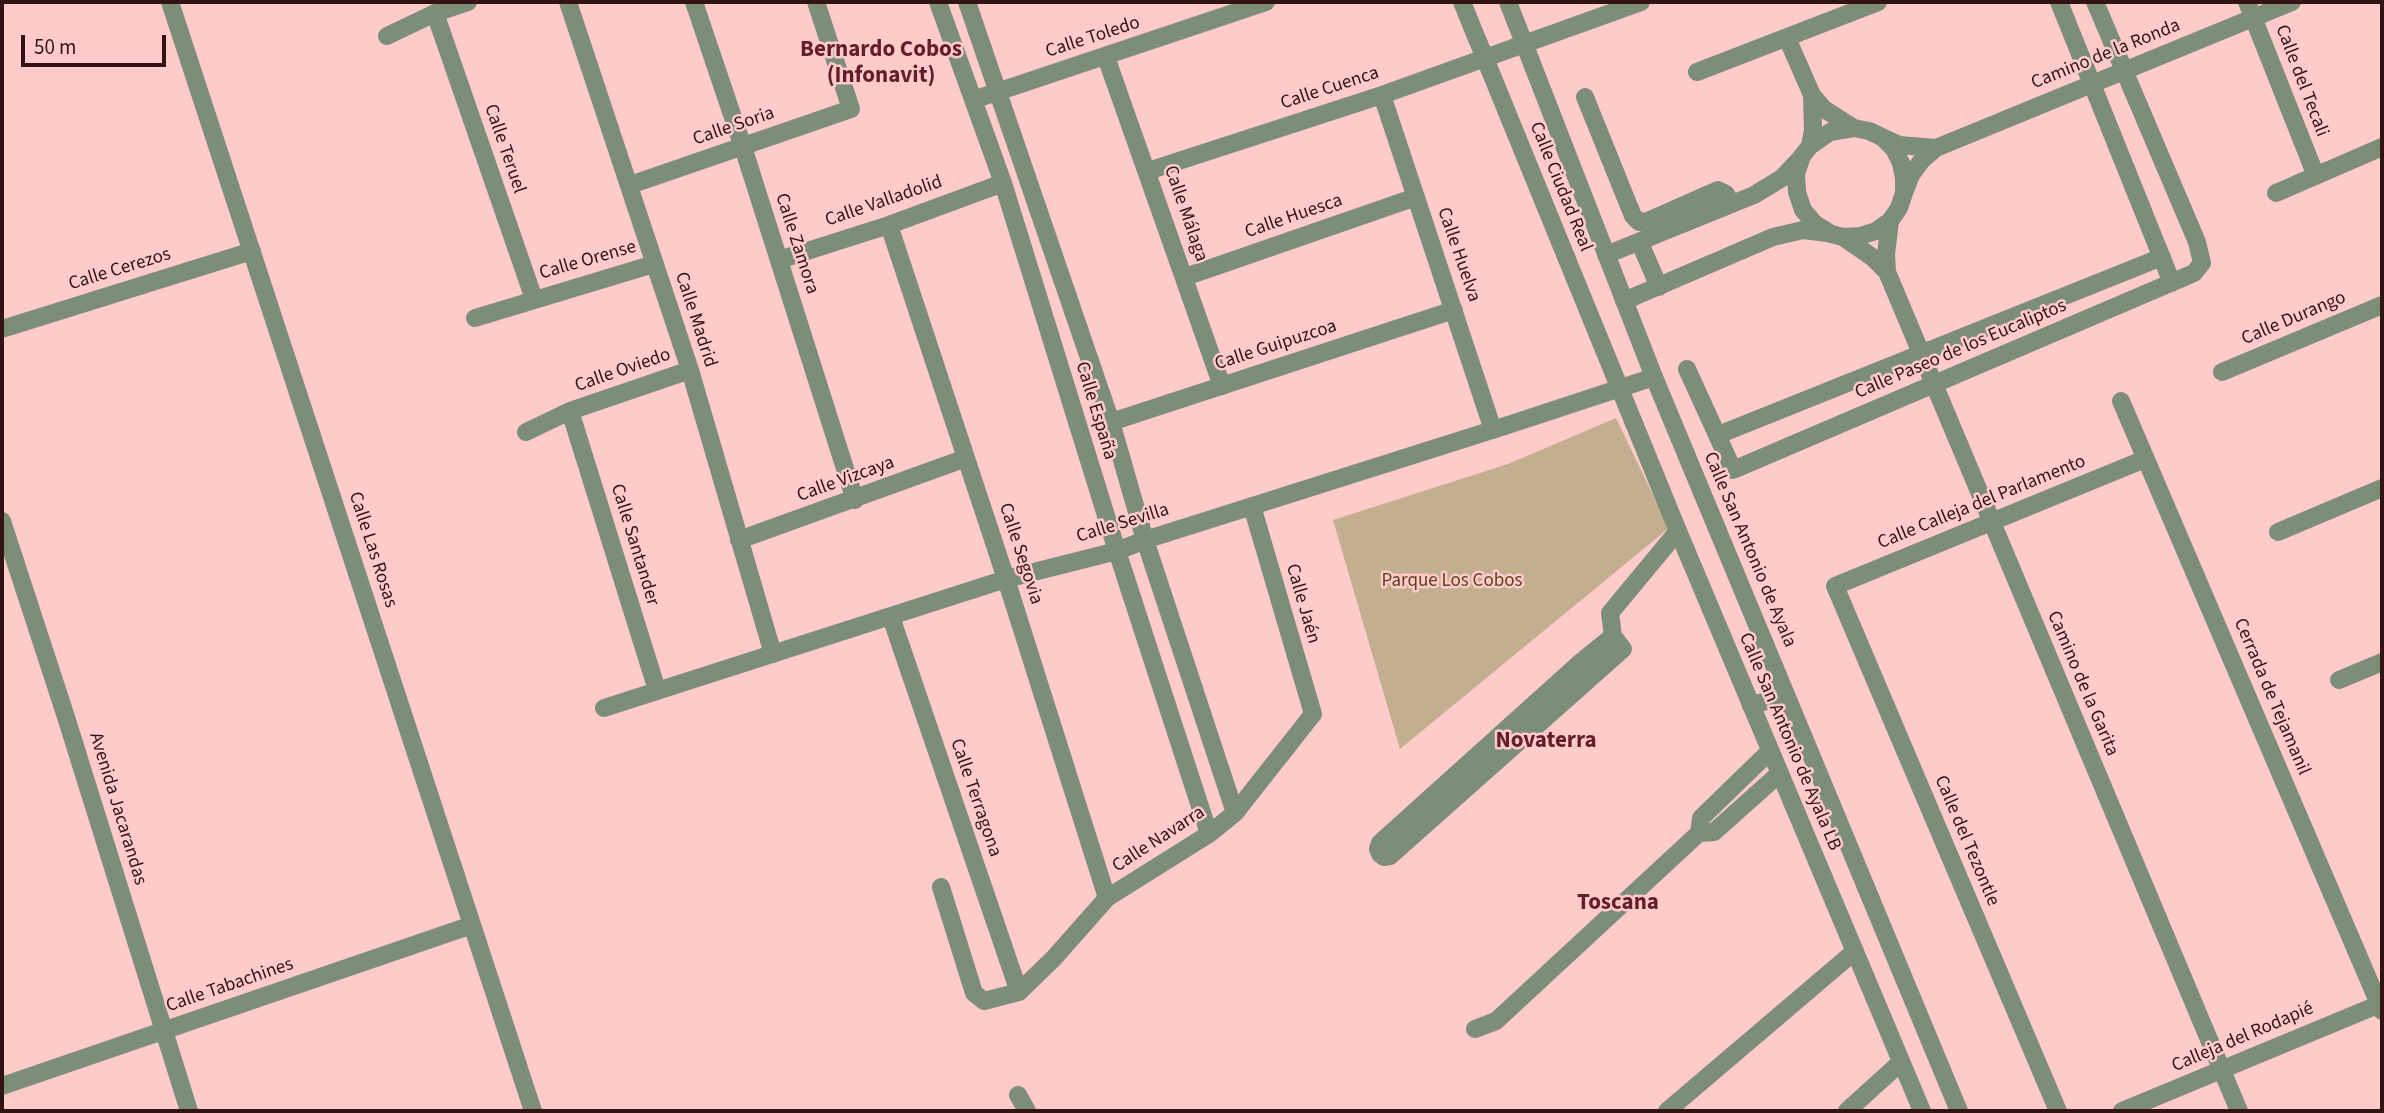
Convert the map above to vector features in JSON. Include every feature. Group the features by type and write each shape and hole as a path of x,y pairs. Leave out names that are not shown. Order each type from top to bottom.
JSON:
{"street":[{"name":"Calle Las Rosas","path":"170,2 533,1111"},
{"path":"387,36 435,13 468,2"},
{"name":"Calle Madrid","path":"568,2 631,185 690,370 773,654"},
{"name":"Calle Zamora","path":"694,2 855,500"},
{"name":"Calle Soria","path":"631,185 850,109 816,2"},
{"name":"Calle España","path":"938,2 1003,183 1117,551 1209,834"},
{"name":"Calle España","path":"967,2 1111,422 1145,540 1235,813"},
{"name":"Calle Toledo","path":"973,100 1266,2"},
{"name":"Calle Ciudad Real","path":"1462,2 1621,388"},
{"name":"Calle San Antonio de Ayala","path":"1508,2 1654,377 1959,1111"},
{"name":"Calle Cuenca","path":"1148,171 1525,44 1598,9 1641,2"},
{"path":"1697,72 1878,2"},
{"path":"2059,2 2172,283"},
{"path":"2095,2 2123,70"},
{"name":"Camino de la Ronda","path":"1890,220 1899,208 1911,175 1922,160 1936,148 2123,70 2250,10 2292,2"},
{"name":"Calle del Tecali","path":"2250,10 2316,176"},
{"name":"Calle Teruel","path":"435,13 534,299"},
{"path":"1787,38 1812,96 1824,109 1854,128"},
{"name":"Calle Málaga","path":"1106,57 1222,386"},
{"name":"Calle Paseo de los Eucaliptos","path":"2123,70 2197,242 2202,263 2194,273 1733,470 1717,435 2162,257"},
{"name":"Calle Huelva","path":"1382,94 1493,430"},
{"path":"1812,96 1813,130 1796,174 1797,192 1803,210 1815,224 1837,235"},
{"path":"1585,97 1633,216 1639,222 1718,190 1726,194 1731,204"},
{"path":"1606,255 1754,195 1782,178 1806,151 1830,132 1854,128"},
{"name":"Camino de la Ronda","path":"1854,128 1869,131 1899,145 1936,148"},
{"path":"1882,138 1894,149 1901,163 1904,193"},
{"path":"2276,193 2382,147"},
{"name":"Calle Valladolid","path":"779,260 889,225 1003,183"},
{"name":"Calle Huesca","path":"1185,277 1416,197"},
{"path":"1624,301 1773,237 1803,230 1860,236 1876,231 1890,220"},
{"name":"Camino de la Garita","path":"1890,220 1887,272 2239,1111"},
{"name":"Calle Segovia","path":"889,225 1006,579 1107,898"},
{"name":"Camino de la Garita","path":"1837,235 1872,257 1887,272"},
{"path":"1640,243 1659,287"},
{"name":"Calle Cerezos","path":"2,329 251,251"},
{"name":"Calle Orense","path":"475,318 654,264"},
{"name":"Calle Durango","path":"2222,372 2382,305"},
{"name":"Calle Guipuzcoa","path":"1111,422 1454,310"},
{"path":"1687,369 1717,435"},
{"name":"Calle Oviedo","path":"526,432 570,411 690,370"},
{"name":"Calle Sevilla","path":"604,708 1006,579 1117,551 1654,377"},
{"name":"Calle San Antonio de Ayala LB","path":"1621,388 1678,531 1922,1111"},
{"name":"Cerrada de Tejamanil","path":"2121,401 2381,1007"},
{"name":"Calle Santander","path":"570,411 657,690"},
{"name":"Calle Vizcaya","path":"739,540 966,458"},
{"name":"Calle Calleja del Parlamento","path":"1835,586 2145,459"},
{"path":"2278,532 2382,488"},
{"name":"Calle Jaén","path":"1252,506 1312,714"},
{"name":"Avenida Jacarandas","path":"2,521 189,1111"},
{"path":"1479,766 1380,843 1380,854 1384,857 1390,856 1479,766 1545,707 1623,649 1613,636 1610,613 1678,531"},
{"name":"Calle del Tezontle","path":"1835,586 2058,1111"},
{"name":"Calle Terragona","path":"891,617 1019,992"},
{"path":"2339,680 2382,662"},
{"path":"1751,706 1786,694"},
{"name":"Calle Navarra","path":"1019,992 1055,958 1107,898 1209,834 1235,813 1312,714"},
{"path":"1699,833 1701,818 1770,751"},
{"path":"1475,1029 1496,1021 1699,833 1714,832 1780,773"},
{"path":"941,887 974,993 984,1001 1019,992"},
{"name":"Calle Tabachines","path":"2,1086 472,926"},
{"path":"1667,1111 1854,951"},
{"name":"Calleja del Rodapié","path":"2122,1111 2381,1007"},
{"path":"1847,1111 1901,1062"},
{"path":"1018,1094 1027,1111"}],"green space":[{"name":"Parque Los Cobos","path":"1616,418 1669,528 1400,749 1333,520 1508,464"}],"district":[{"name":"Bernardo Cobos (Infonavit)","path":"881,64"},
{"name":"Novaterra","path":"1546,742"},
{"name":"Toscana","path":"1618,904"}]}
